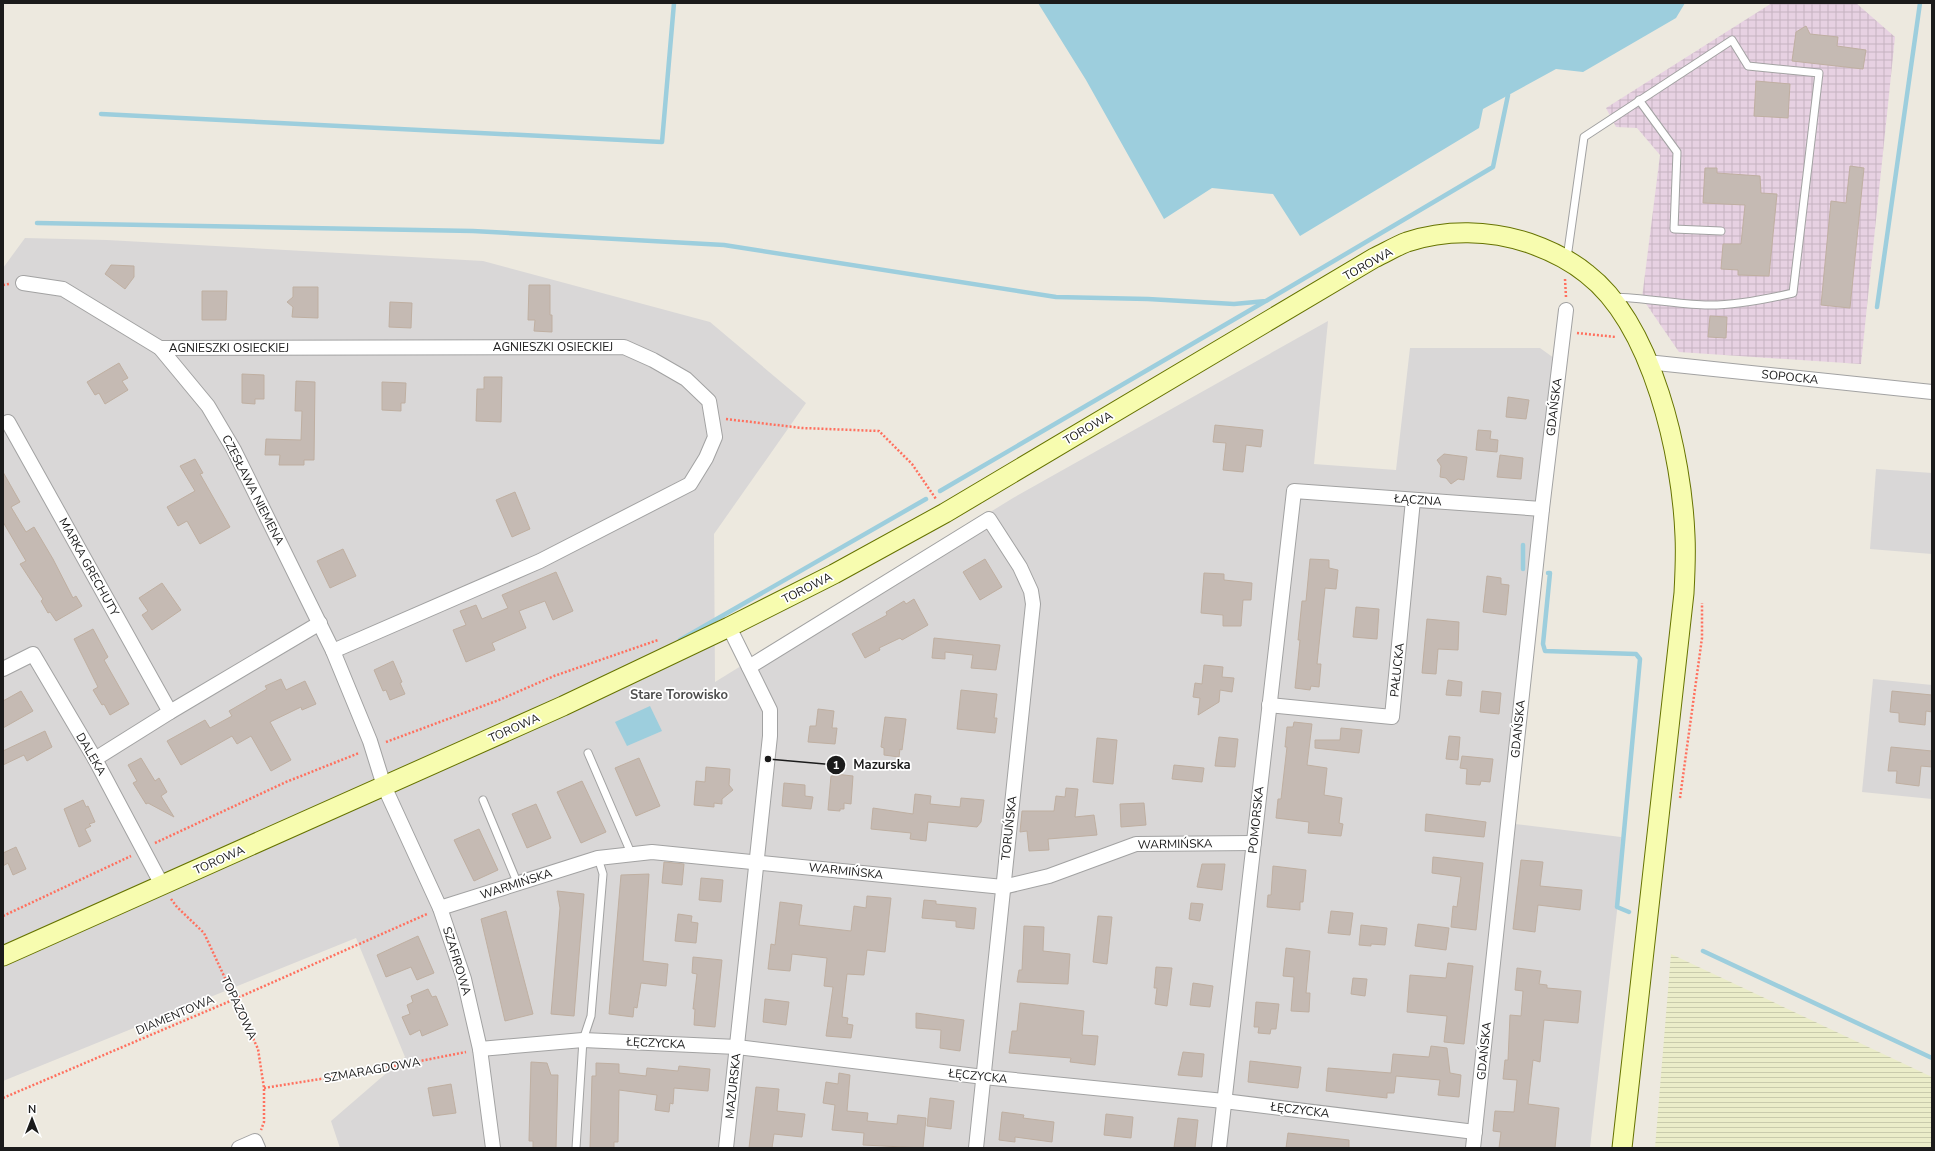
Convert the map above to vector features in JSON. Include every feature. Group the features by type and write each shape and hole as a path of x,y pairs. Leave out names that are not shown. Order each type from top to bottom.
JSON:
{"street":[{"name":"TOROWA","path":"3,956 563,706 729,627 834,574 945,513 1374,258 1407,242 1435,235 1468,232 1493,234 1514,238 1543,248 1567,260 1588,274 1610,297 1628,321 1647,362 1669,429 1676,465 1685,534 1685,565 1681,628 1622,1148"},
{"name":"CZESŁAWA NIEMENA","path":"23,283 62,289 160,348 208,406 234,450 333,651 372,747 384,786"},
{"name":"GDAŃSKA","path":"1473,1148 1542,509 1566,310"},
{"name":"AGNIESZKI OSIECKIEJ","path":"160,348 624,347 653,360 686,379 709,401 715,437 706,458 690,484 540,561 333,651"},
{"name":"SOPOCKA","path":"1647,362 1932,392"},
{"name":"MARKA GRECHUTY","path":"8,422 170,712"},
{"name":"ŁĄCZNA","path":"1294,491 1542,509"},
{"name":"POMORSKA","path":"1219,1148 1294,491"},
{"name":"PAŁUCKA","path":"1269,705 1392,717 1413,500"},
{"name":"TORUŃSKA","path":"749,667 990,519 1020,566 1031,591 1033,604 976,1148"},
{"path":"95,759 170,712 320,623"},
{"name":"MAZURSKA","path":"726,1148 770,736 770,710 729,627"},
{"name":"DALEKA","path":"3,669 32,654 95,759 162,885"},
{"name":"SZAFIROWA","path":"384,786 440,908 464,979 480,1049 493,1148"},
{"name":"WARMIŃSKA","path":"440,908 517,882 598,858 630,853 652,852 1003,887 1048,876 1136,844 1254,843"},
{"name":"ŁĘCZYCKA","path":"480,1049 582,1040 737,1047 984,1077 1224,1101 1475,1132"},
{"path":"239,1148 256,1144"}],"lane":[{"path":"1567,260 1584,137 1732,40 1748,66 1819,73 1793,293 1767,299 1706,305 1642,298 1610,297"},
{"path":"1639,100 1677,152 1674,229 1720,231"},
{"path":"588,753 630,853"},
{"path":"483,800 517,882"},
{"path":"576,1148 582,1040 591,1016 603,874 598,858"}],"path":[{"path":"1563,332 1618,337"},
{"path":"711,417 802,428 880,431 912,464 937,501"},
{"path":"932,503 943,498"},
{"path":"1679,804 1702,638 1702,602"},
{"path":"3,916 286,782 372,747 498,700 554,676 661,639"},
{"name":"TOPAZOWA","path":"162,885 176,907 204,933 258,1049 264,1088 264,1122 256,1144"},
{"name":"DIAMENTOWA","path":"3,1098 235,999 440,908"},
{"name":"SZMARAGDOWA","path":"264,1088 364,1072 480,1049"}],"shaded area":[{"path":"1772,3 1856,3 1895,37 1861,364 1679,352 1642,298 1660,155 1637,128 1616,127 1606,108"},
{"path":"25,238 107,240 483,261 710,322 806,403 714,534 715,682 1013,498 1328,321 1314,464 1396,470 1410,348 1540,348 1565,366 1515,824 1621,837 1617,911 1590,1148 340,1148 331,1121 405,1057 356,938 3,1081 3,268"},
{"path":"1876,469 1932,473 1932,554 1870,549"},
{"path":"1873,679 1932,685 1932,799 1862,792"}],"green space":[{"path":"1671,954 1932,1077 1932,1148 1655,1148"}],"water":[{"path":"1038,3 1685,3 1676,18 1583,72 1556,69 1483,109 1479,128 1300,236 1273,194 1212,188 1164,219 1086,80"},
{"path":"650,706 662,731 627,746 615,722"}],"building":[{"path":"1806,26 1810,34 1838,37 1837,46 1866,50 1863,69 1792,61 1796,32"},
{"path":"1756,81 1790,84 1788,118 1754,116"},
{"path":"1850,166 1864,168 1850,308 1821,305 1831,201 1846,203"},
{"path":"1705,168 1717,168 1717,173 1760,176 1761,193 1777,194 1769,276 1738,275 1738,270 1721,269 1723,244 1741,244 1745,205 1703,203"},
{"path":"111,265 134,266 134,277 125,289 105,274"},
{"path":"529,285 550,285 550,315 552,315 552,332 534,331 535,320 528,320"},
{"path":"293,287 318,287 318,318 292,317 293,307 287,302 293,297"},
{"path":"202,291 227,291 226,320 202,320"},
{"path":"390,302 412,303 411,328 389,327"},
{"path":"1710,316 1727,317 1726,338 1708,337"},
{"path":"119,363 128,378 122,381 128,390 105,404 99,393 95,395 87,382"},
{"path":"242,374 264,375 264,399 255,399 255,404 242,403"},
{"path":"484,377 502,377 501,422 476,421 477,389 484,389"},
{"path":"296,381 315,382 314,460 304,460 304,465 279,465 280,455 265,455 266,439 301,440 302,411 295,411"},
{"path":"382,382 406,383 405,403 401,403 401,411 382,410"},
{"path":"1508,397 1529,400 1526,419 1506,417"},
{"path":"1215,425 1263,430 1261,447 1246,445 1243,472 1223,470 1226,443 1213,442"},
{"path":"1478,430 1491,431 1490,439 1498,440 1497,452 1476,450"},
{"path":"1444,454 1467,457 1464,480 1458,479 1451,484 1446,478 1440,477 1441,466 1437,460"},
{"path":"1500,455 1523,458 1521,479 1497,477"},
{"path":"195,459 203,473 200,474 230,527 200,544 187,521 178,526 167,507 195,491 180,466"},
{"path":"3,472 20,502 11,507 26,532 34,527 53,559 73,598 76,596 82,606 56,621 50,612 48,613 41,601 43,599 20,564 26,561 3,522"},
{"path":"515,492 530,529 512,537 496,500"},
{"path":"343,549 356,576 330,588 317,561"},
{"path":"985,559 1002,587 980,600 963,572"},
{"path":"1310,559 1329,560 1329,568 1338,570 1336,589 1325,588 1317,664 1321,664 1319,687 1311,686 1310,690 1295,688 1302,601 1306,601"},
{"path":"556,572 573,611 553,620 545,601 519,611 526,628 492,643 495,650 466,662 453,630 466,625 460,611 476,605 482,619 508,608 502,595"},
{"path":"1204,573 1224,574 1224,580 1252,583 1251,600 1243,600 1241,626 1223,626 1223,615 1201,613"},
{"path":"1487,576 1501,578 1501,584 1509,585 1506,615 1483,612"},
{"path":"162,583 181,610 152,630 142,615 148,611 139,598"},
{"path":"914,599 928,625 902,640 900,638 879,648 880,650 865,658 852,634 887,615 886,612 904,601 906,604"},
{"path":"1356,607 1379,609 1377,639 1353,637"},
{"path":"1427,619 1459,622 1458,650 1438,649 1436,674 1422,673"},
{"path":"93,629 108,657 104,660 129,704 110,715 104,704 102,705 93,690 98,687 74,639"},
{"path":"934,638 1000,645 996,670 971,668 973,655 945,652 945,659 932,658"},
{"path":"393,661 402,682 400,683 405,694 390,700 386,690 383,691 374,670"},
{"path":"1204,665 1223,667 1222,677 1234,678 1232,692 1220,690 1219,702 1198,715 1200,698 1193,697 1195,683 1202,684"},
{"path":"281,679 286,690 305,681 316,704 302,710 301,707 270,722 291,760 271,771 251,736 237,744 232,736 181,765 167,741 205,720 210,728 232,716 229,711 267,689 265,686"},
{"path":"1448,680 1462,682 1461,696 1446,695"},
{"path":"961,690 997,694 994,718 997,718 995,733 957,729"},
{"path":"21,691 33,711 3,728 3,701"},
{"path":"1482,691 1501,693 1499,714 1480,712"},
{"path":"1892,691 1932,695 1932,712 1926,711 1925,725 1899,722 1899,713 1890,712"},
{"path":"818,709 834,711 832,728 837,728 835,744 808,742 810,726 816,726"},
{"path":"885,717 906,719 902,750 900,749 899,757 884,755 884,748 881,747"},
{"path":"1294,722 1312,724 1307,765 1327,768 1324,795 1342,798 1339,823 1343,824 1341,836 1308,833 1309,822 1276,818 1278,799 1281,799 1287,747 1285,747 1287,727 1293,727"},
{"path":"1341,728 1362,730 1359,753 1315,748 1315,740 1340,740"},
{"path":"45,731 52,747 27,761 24,755 3,765 3,751"},
{"path":"1449,736 1460,737 1458,760 1446,759"},
{"path":"1219,737 1238,739 1235,767 1215,766"},
{"path":"1097,738 1117,740 1113,784 1093,782"},
{"path":"1891,747 1932,751 1932,767 1921,766 1919,786 1896,783 1897,771 1888,771"},
{"path":"1462,756 1493,759 1490,782 1481,781 1480,785 1466,784 1467,769 1460,768"},
{"path":"141,758 155,781 159,778 167,792 161,796 174,817 148,803 146,804 133,783 137,781 128,765"},
{"path":"639,758 660,806 636,816 615,768"},
{"path":"1174,765 1204,768 1202,782 1172,779"},
{"path":"706,767 730,769 729,785 733,790 722,799 722,804 714,803 714,807 694,805 696,781 705,782"},
{"path":"835,774 853,776 851,804 844,803 844,809 840,809 840,811 828,810 831,776 835,776"},
{"path":"582,781 606,832 581,843 557,792"},
{"path":"784,783 805,785 805,796 813,797 811,809 782,806"},
{"path":"1066,788 1078,789 1075,817 1094,815 1097,835 1048,839 1049,850 1029,851 1027,831 1020,832 1022,811 1054,811 1056,796 1065,797"},
{"path":"915,794 931,796 930,804 960,807 961,798 984,800 981,822 977,827 928,822 926,841 910,839 911,833 871,829 873,808 913,814"},
{"path":"83,800 86,807 88,806 95,822 89,824 91,826 85,829 91,841 79,847 64,809"},
{"path":"1144,803 1146,825 1121,827 1120,804"},
{"path":"536,804 551,838 527,848 512,814"},
{"path":"1426,814 1486,822 1484,837 1425,831"},
{"path":"479,829 498,870 474,881 454,840"},
{"path":"16,847 26,869 13,875 8,863 3,866 3,853"},
{"path":"1433,857 1483,863 1476,930 1451,927 1453,906 1457,907 1461,877 1432,873"},
{"path":"1521,860 1543,862 1540,886 1582,890 1580,910 1538,905 1535,932 1513,929"},
{"path":"664,862 684,864 682,885 662,883"},
{"path":"1202,864 1225,864 1222,890 1197,887"},
{"path":"1273,866 1306,870 1303,902 1300,902 1300,910 1267,907 1268,895 1271,895"},
{"path":"649,874 643,961 668,964 666,986 641,983 637,1008 634,1007 633,1017 609,1014 621,875"},
{"path":"701,878 723,880 721,902 699,900"},
{"path":"557,891 584,894 574,1016 551,1014 560,908"},
{"path":"867,896 891,898 885,952 867,950 864,975 847,974 842,1017 848,1018 847,1024 853,1025 851,1038 826,1036 833,987 824,986 827,958 792,954 790,971 768,969 771,944 775,945 780,902 802,905 799,925 851,931 854,906 866,908"},
{"path":"924,900 936,901 936,904 976,908 974,929 956,927 956,921 922,918"},
{"path":"1191,903 1203,904 1200,921 1189,919"},
{"path":"506,911 533,1014 505,1021 481,919"},
{"path":"1331,911 1353,913 1350,935 1328,933"},
{"path":"678,914 692,916 691,922 698,923 696,943 675,941"},
{"path":"1098,916 1112,917 1107,964 1093,962"},
{"path":"1418,924 1449,928 1446,950 1415,946"},
{"path":"1361,925 1387,928 1385,945 1359,945"},
{"path":"1024,926 1044,927 1043,951 1070,954 1068,984 1017,982 1019,970 1022,970"},
{"path":"418,936 434,973 417,980 411,967 386,977 377,955"},
{"path":"1286,948 1310,951 1306,993 1310,993 1309,1012 1291,1011 1294,977 1283,976"},
{"path":"693,957 722,960 715,1027 694,1025 695,1009 693,1009 697,974 692,973"},
{"path":"1448,963 1473,966 1464,1044 1444,1042 1447,1016 1407,1012 1410,975 1446,978"},
{"path":"1156,967 1172,968 1167,1006 1155,1004 1157,988 1154,988"},
{"path":"1517,968 1541,971 1539,984 1547,985 1547,988 1581,991 1578,1023 1544,1020 1540,1062 1533,1060 1528,1104 1559,1108 1555,1148 1499,1148 1501,1132 1493,1131 1495,1111 1514,1112 1517,1080 1503,1079 1505,1060 1508,1060 1510,1015 1521,1016 1523,991 1515,990"},
{"path":"1353,978 1367,979 1365,996 1351,994"},
{"path":"1193,983 1213,986 1210,1007 1190,1005"},
{"path":"428,989 432,997 436,996 448,1025 422,1036 420,1030 410,1035 402,1017 410,1014 407,1005 413,1002 411,996"},
{"path":"765,999 789,1002 786,1025 763,1022"},
{"path":"1256,1002 1279,1004 1276,1029 1271,1029 1270,1034 1258,1033 1259,1027 1254,1027"},
{"path":"1020,1003 1084,1011 1082,1035 1098,1036 1095,1065 1070,1062 1071,1058 1009,1053 1012,1031 1017,1031"},
{"path":"916,1013 964,1020 960,1051 940,1048 941,1030 916,1028"},
{"path":"1431,1046 1447,1048 1450,1073 1461,1075 1459,1097 1438,1095 1440,1080 1396,1076 1394,1093 1387,1093 1387,1098 1326,1091 1328,1068 1391,1073 1393,1054 1429,1057"},
{"path":"1183,1052 1204,1054 1202,1077 1178,1075"},
{"path":"1250,1061 1301,1067 1298,1088 1248,1082"},
{"path":"531,1062 547,1063 551,1075 558,1075 556,1148 533,1148 533,1141 529,1141"},
{"path":"596,1063 619,1064 619,1073 646,1076 647,1068 678,1071 679,1066 710,1069 708,1091 674,1088 673,1104 670,1103 669,1112 655,1110 657,1095 619,1090 618,1142 614,1142 614,1148 590,1148 592,1076 596,1076"},
{"path":"839,1073 850,1075 847,1111 868,1113 867,1121 897,1124 898,1115 926,1118 923,1148 863,1145 864,1133 832,1130 835,1105 823,1103 826,1082 838,1084"},
{"path":"451,1084 456,1113 433,1116 428,1088"},
{"path":"756,1087 779,1089 777,1111 805,1114 802,1137 774,1134 772,1148 749,1148"},
{"path":"930,1098 954,1101 951,1129 927,1126"},
{"path":"1002,1112 1024,1115 1023,1118 1054,1122 1052,1142 1015,1137 1015,1142 999,1140"},
{"path":"1106,1114 1133,1117 1131,1138 1104,1135"},
{"path":"1178,1118 1198,1120 1195,1148 1174,1148"},
{"path":"1288,1133 1349,1140 1349,1148 1286,1148"}],"waterway":[{"path":"101,114 662,142 674,3"},
{"path":"1877,307 1920,3"},
{"path":"37,223 473,231 724,245 1056,297 1148,299 1234,304 1266,301 1493,167 1508,95"},
{"path":"940,491 1264,302"},
{"path":"680,640 926,499"},
{"path":"1523,545 1523,569"},
{"path":"1548,573 1550,573 1543,644 1545,651 1636,654 1640,659 1617,907 1629,912"},
{"path":"1703,951 1932,1058"}],"place":[{"name":"Mazurska","path":"768,759"}],"district":[{"name":"Stare Torowisko","path":"679,695"}]}
